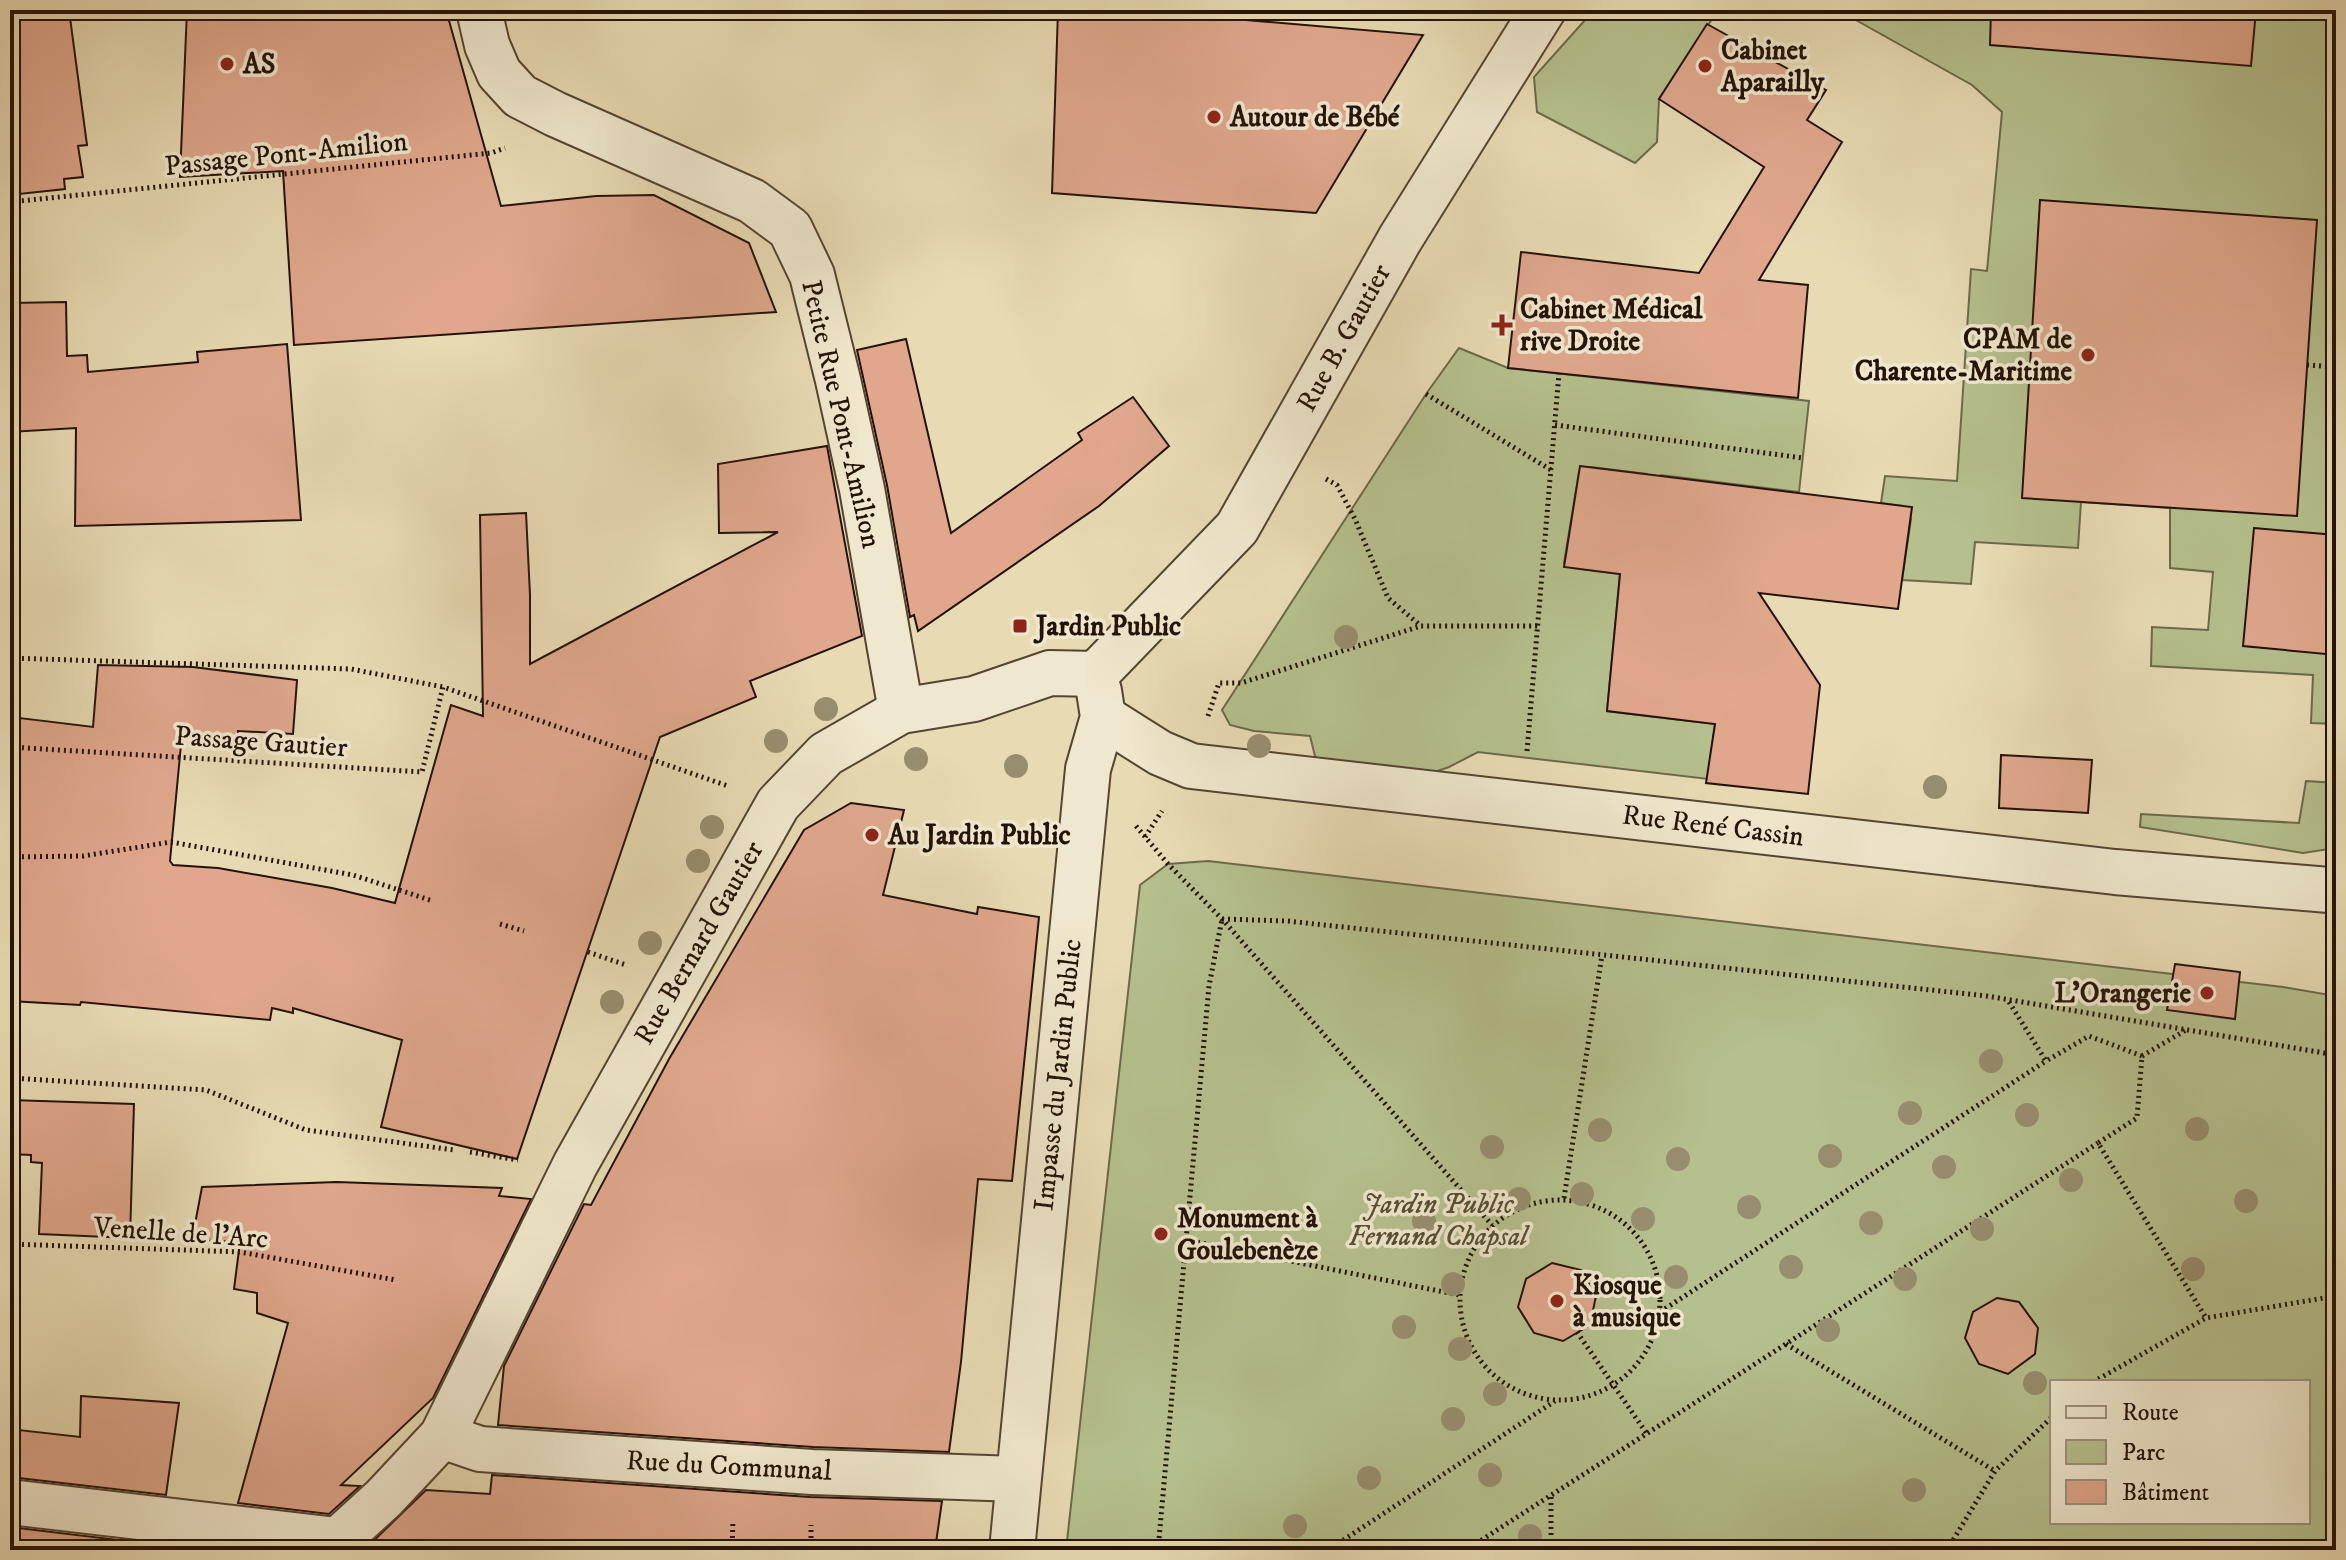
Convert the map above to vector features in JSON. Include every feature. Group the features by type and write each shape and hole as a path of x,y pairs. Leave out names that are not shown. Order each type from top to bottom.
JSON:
{"street":[{"name":"Petite Rue Pont-Amilion","path":"479,10 487,45 499,73 520,96 752,201 790,229 812,275 841,396 862,489 901,711"},
{"name":"Rue B. Gautier","path":"1096,674 1237,528 1400,239 1543,10"},
{"name":"Rue Bernard Gautier","path":"332,1545 384,1498 442,1436 575,1165 778,804 826,754 901,711 974,699 1050,673 1096,674"},
{"name":"Impasse du Jardin Public","path":"1012,1550 1088,769 1103,717 1096,674"},
{"name":"Rue René Cassin","path":"1103,717 1160,753 1191,766 2115,872 2329,890 2336,888"},
{"name":"Rue du Communal","path":"442,1436 480,1449 812,1472 1018,1479"},
{"path":"10,1502 332,1545"}],"path":[{"name":"Passage Pont-Amilion","path":"10,202 491,153 521,142 555,114"},
{"path":"2307,365 2336,367 2336,417"},
{"path":"1523,804 1559,373"},
{"path":"1426,394 1551,470"},
{"path":"1555,425 1803,458"},
{"path":"1279,454 1337,485 1355,519 1388,598 1421,626"},
{"path":"1145,837 1191,766 1219,683 1241,683 1421,626 1538,626"},
{"path":"10,658 351,669 443,687 778,804"},
{"name":"Passage Gautier","path":"10,747 422,772 443,687"},
{"path":"1088,769 1145,837 1222,919 1492,1225"},
{"path":"10,857 83,856 171,842 353,875 433,901"},
{"path":"1222,919 1287,921 2009,1001 2336,1055"},
{"path":"1158,1550 1209,986 1222,919"},
{"path":"500,924 524,931"},
{"path":"1564,1198 1602,955"},
{"path":"2009,1001 2046,1061"},
{"path":"2142,1056 2186,1030"},
{"path":"1660,1312 2089,1036 2142,1056"},
{"path":"1466,1550 2137,1118 2142,1056"},
{"path":"10,1078 206,1090 306,1130 454,1150"},
{"path":"2098,1143 2206,1318"},
{"path":"1564,1198 1596,1205 1625,1223 1647,1247 1658,1279 1660,1312 1652,1341 1636,1366 1613,1386 1585,1398 1556,1401 1525,1394 1497,1378 1476,1355 1463,1326 1459,1295 1464,1269 1475,1245 1492,1225 1513,1209 1564,1198"},
{"path":"1185,1240 1459,1295"},
{"name":"Venelle de l'Arc","path":"10,1244 240,1252 396,1280"},
{"path":"2097,1380 2206,1318 2336,1296"},
{"path":"1577,1332 1647,1434"},
{"path":"1786,1344 1995,1471"},
{"path":"1328,1550 1556,1401"},
{"path":"1947,1550 1995,1471 2050,1419"},
{"path":"1551,1496 1551,1550"}],"green space":[{"path":"1594,10 1718,10 1659,99 1657,142 1635,163 1537,112 1534,77"},
{"path":"1838,10 2336,10 2336,724 2311,723 2313,675 2151,666 2152,627 2208,630 2213,572 2170,568 2170,508 2081,502 2078,548 1975,542 1971,584 1902,580 1911,519 1903,506 1881,503 1885,476 1957,481 1971,269 1987,271 2002,112 1972,85"},
{"path":"1459,348 1508,368 1809,401 1799,492 1661,475 1656,484 1647,474 1591,467 1579,472 1564,563 1573,568 1620,574 1607,711 1715,724 1708,779 1478,752 1449,767 1409,781 1316,760 1310,736 1254,731 1230,725 1222,710 1426,394"},
{"path":"2306,781 2336,783 2336,848 2303,853 2140,827 2141,814 2299,823"},
{"name":"Jardin Public Fernand Chapsal","path":"1208,861 2283,987 2336,996 2336,1550 1066,1550 1140,885 1168,864"}],"building":[{"path":"10,10 69,10 87,145 78,146 83,177 64,179 65,189 10,195"},
{"path":"187,10 446,10 501,206 596,196 654,195 749,243 776,312 294,345 283,171 180,177"},
{"name":"Autour de Bébé","path":"1058,10 1175,14 1423,35 1316,213 1052,193"},
{"path":"1991,10 2256,10 2251,66 1990,45"},
{"path":"1707,24 1826,90 1807,120 1842,142 1759,280 1808,285 1798,398 1508,368 1521,252 1699,273 1764,167 1659,99"},
{"name":"CPAM de Charente-Maritime","path":"2040,200 2317,220 2297,516 2022,498"},
{"path":"66,302 67,356 87,355 88,372 198,362 197,352 287,344 301,520 75,526 76,428 10,432 10,303"},
{"path":"906,339 951,533 1082,440 1078,433 1133,397 1169,446 1099,506 918,631 914,615 910,617 887,485 857,350"},
{"path":"827,446 862,636 750,681 756,697 660,737 517,1159 381,1127 402,1040 293,1008 293,1013 272,1008 270,1020 81,1002 80,1005 10,1001 10,752 18,753 20,718 93,727 98,665 193,667 297,680 293,734 238,731 238,738 182,734 170,861 173,865 218,868 332,888 395,903 451,705 483,716 480,515 526,513 530,664 778,532 719,533 718,464"},
{"path":"1580,466 1912,507 1898,609 1759,593 1820,685 1808,794 1706,783 1715,724 1607,711 1620,574 1564,567"},
{"path":"2254,528 2336,535 2336,655 2243,646"},
{"path":"2001,755 2092,760 2088,813 1999,808"},
{"path":"851,803 904,810 883,895 977,914 978,907 1039,917 1012,1181 978,1179 961,1362 949,1452 813,1447 498,1425 504,1366 584,1204 591,1205 669,1059 804,830"},
{"path":"2175,964 2240,972 2235,1019 2167,1010"},
{"path":"10,1100 134,1104 130,1238 39,1234 42,1163 31,1162 31,1155 10,1154"},
{"path":"337,1182 502,1188 499,1196 531,1199 433,1398 341,1485 360,1486 329,1514 238,1503 288,1323 257,1313 257,1293 234,1289 240,1242 192,1240 202,1187"},
{"name":"Kiosque à musique","path":"1552,1263 1581,1270 1596,1296 1590,1325 1563,1341 1534,1333 1518,1307 1526,1279"},
{"path":"1997,1298 2019,1302 2038,1328 2035,1354 2008,1374 1979,1364 1965,1338 1973,1312"},
{"path":"81,1396 179,1403 166,1495 10,1477 10,1429 80,1437"},
{"path":"492,1475 810,1497 942,1501 935,1550 364,1550 426,1490 490,1494"},
{"path":"10,1527 160,1545 159,1550 10,1550"}],"place":[{"name":"AS","path":"227,64"},
{"name":"Cabinet Aparailly","path":"1705,66"},
{"name":"Autour de Bébé","path":"1214,117"},
{"name":"Cabinet Médical rive Droite","path":"1502,325"},
{"name":"CPAM de Charente-Maritime","path":"2088,355"},
{"name":"Jardin Public","path":"1020,626"},
{"name":"Au Jardin Public","path":"872,835"},
{"name":"L'Orangerie","path":"2207,993"},
{"name":"Monument à Goulebenèze","path":"1161,1234"},
{"name":"Kiosque à musique","path":"1557,1301"}]}
